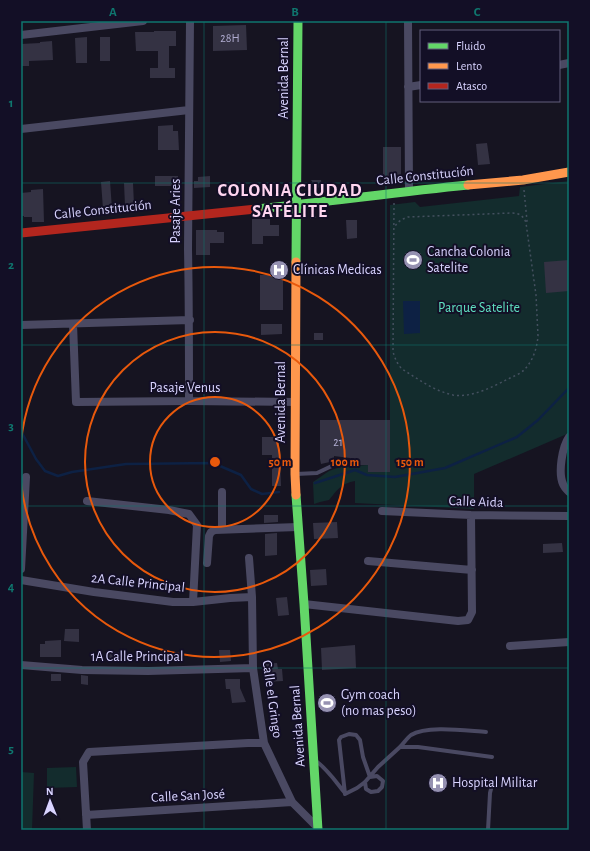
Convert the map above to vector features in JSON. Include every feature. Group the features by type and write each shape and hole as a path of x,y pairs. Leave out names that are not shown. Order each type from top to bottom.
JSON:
{"main road":[{"name":"Avenida Bernal","path":"298,21 295,474 318,829"},
{"name":"Calle Constitución","path":"21,233 523,180 569,172"}],"street":[{"path":"21,35 143,21"},
{"name":"Pasaje Aries","path":"189,401 190,21"},
{"path":"408,21 409,191"},
{"path":"408,87 420,85"},
{"path":"21,129 189,110"},
{"path":"21,325 190,320"},
{"name":"Pasaje Venus","path":"73,324 76,402 295,402"},
{"path":"569,437 562,456 561,473 563,484 569,492"},
{"path":"21,569 26,477"},
{"path":"222,492 222,529"},
{"path":"87,501 169,510 189,514 197,525 193,602"},
{"name":"Calle Aida","path":"382,511 471,515 569,516"},
{"path":"304,604 458,621 468,620 472,612 471,515"},
{"path":"207,563 209,536 211,532 216,530 298,527"},
{"name":"Calle el Gringo","path":"249,558 252,597 253,668 264,743 292,802 318,829"},
{"path":"368,561 472,570"},
{"name":"2A Calle Principal","path":"21,580 102,593 173,602 193,602 252,597"},
{"path":"510,646 569,642"},
{"name":"1A Calle Principal","path":"21,666 82,670 148,671 253,668"},
{"path":"87,830 83,762 89,752 264,743"},
{"name":"Calle San José","path":"86,815 292,802"}],"lane":[{"path":"295,474 317,473 336,464"},
{"path":"345,794 365,782 378,767 412,736 421,731 447,729 486,732"},
{"path":"345,794 339,740 341,737 349,734 356,735 360,740 363,757 370,777"},
{"path":"400,747 418,747 492,757"},
{"path":"314,760 327,770 345,794"},
{"path":"365,782 366,789 371,792 378,791 382,787 383,781 376,776 370,777"},
{"path":"488,830 490,793 493,781"}],"path":[{"path":"394,202 393,352 395,359 402,369 432,387 448,394 473,394 494,386 518,374 532,359 537,342 536,298 526,223 524,187"},
{"path":"394,228 402,219 411,216 515,213 522,216 526,223"},
{"path":"310,218 316,217"}],"green space":[{"name":"Parque Satelite","path":"569,181 569,432 474,474 474,509 355,503 355,481 343,485 329,500 314,504 313,482 329,471 340,467 368,465 368,472 390,471 390,205 415,202 420,207 519,196 520,187"},
{"path":"76,767 77,787 47,788 47,768"},
{"path":"21,772 34,773 32,830 21,830"}],"water":[{"path":"403,301 420,301 420,333 404,334"}],"building":[{"path":"246,25 247,50 213,51 213,26"},
{"path":"176,31 176,46 169,46 169,68 175,68 175,78 150,78 150,68 158,68 158,51 136,51 135,32"},
{"path":"87,37 87,63 76,63 75,38"},
{"path":"100,37 110,37 110,61 100,61"},
{"path":"52,41 53,60 29,61 29,66 21,66 21,44"},
{"path":"173,125 173,131 178,131 179,150 158,150 158,126"},
{"path":"487,143 490,164 478,165 476,144"},
{"path":"383,147 401,147 401,177 394,181 383,183"},
{"path":"155,176 178,176 178,186 155,186"},
{"path":"210,176 210,187 194,188 194,181 198,181 198,177"},
{"path":"311,180 321,180 322,189 315,186"},
{"path":"110,181 112,209 103,209 101,182"},
{"path":"124,183 133,183 134,205 125,206"},
{"path":"43,189 44,222 32,222 32,217 21,216 21,193"},
{"path":"252,219 270,219 270,225 279,225 279,236 263,236 263,244 252,244"},
{"path":"346,220 357,220 357,238 347,239"},
{"path":"196,230 217,230 217,232 224,232 224,243 210,243 210,255 196,255"},
{"path":"569,260 569,291 546,293 544,262"},
{"path":"274,265 283,265 283,310 260,310 260,275 274,275"},
{"path":"261,324 282,324 282,334 261,335"},
{"path":"314,333 323,333 323,340 314,340"},
{"path":"320,420 390,420 390,472 368,472 368,465 355,465 351,462 350,458 334,456 334,461 321,464"},
{"path":"262,437 279,437 281,486 272,486 272,455 262,455"},
{"path":"264,515 278,515 278,522 264,523"},
{"path":"337,522 338,538 314,539 313,523"},
{"path":"277,533 277,555 265,556 265,534"},
{"path":"562,543 563,552 543,553 543,544"},
{"path":"326,569 327,585 311,586 310,570"},
{"path":"287,597 289,615 278,616 276,598"},
{"path":"65,629 79,629 79,642 64,641"},
{"path":"61,640 61,657 40,657 40,644 45,644 45,641"},
{"path":"355,645 356,668 322,670 321,648"},
{"path":"219,650 230,650 231,661 220,662"},
{"path":"107,652 123,652 123,661 107,661"},
{"path":"277,663 278,669 282,669 283,681 264,682 263,664"},
{"path":"51,674 61,674 61,681 51,681"},
{"path":"81,675 88,676 88,685 81,684"},
{"path":"225,679 240,679 240,688 246,702 232,703 230,689 226,689"}],"waterway":[{"path":"315,483 355,470 367,475 395,477 445,468 517,437 538,420 569,388"},
{"path":"21,431 36,459 45,471 58,476 72,472 126,464 213,463 241,475 251,489 262,494 279,492"}],"traffic: fast":[{"path":"296,262 298,21"},
{"path":"257,209 468,185"},
{"path":"296,495 318,830"}],"traffic: slow":[{"path":"468,185 523,180 569,172"},
{"path":"296,262 296,495"}],"traffic: jam":[{"path":"21,233 257,209"}],"place":[{"name":"Cancha Colonia Satelite","path":"413,260"},
{"name":"Clínicas Medicas","path":"279,270"},
{"name":"Gym coach (no mas peso)","path":"327,703"},
{"name":"Hospital Militar","path":"438,783"}],"district":[{"name":"COLONIA CIUDAD SATÉLITE","path":"290,201"}]}
